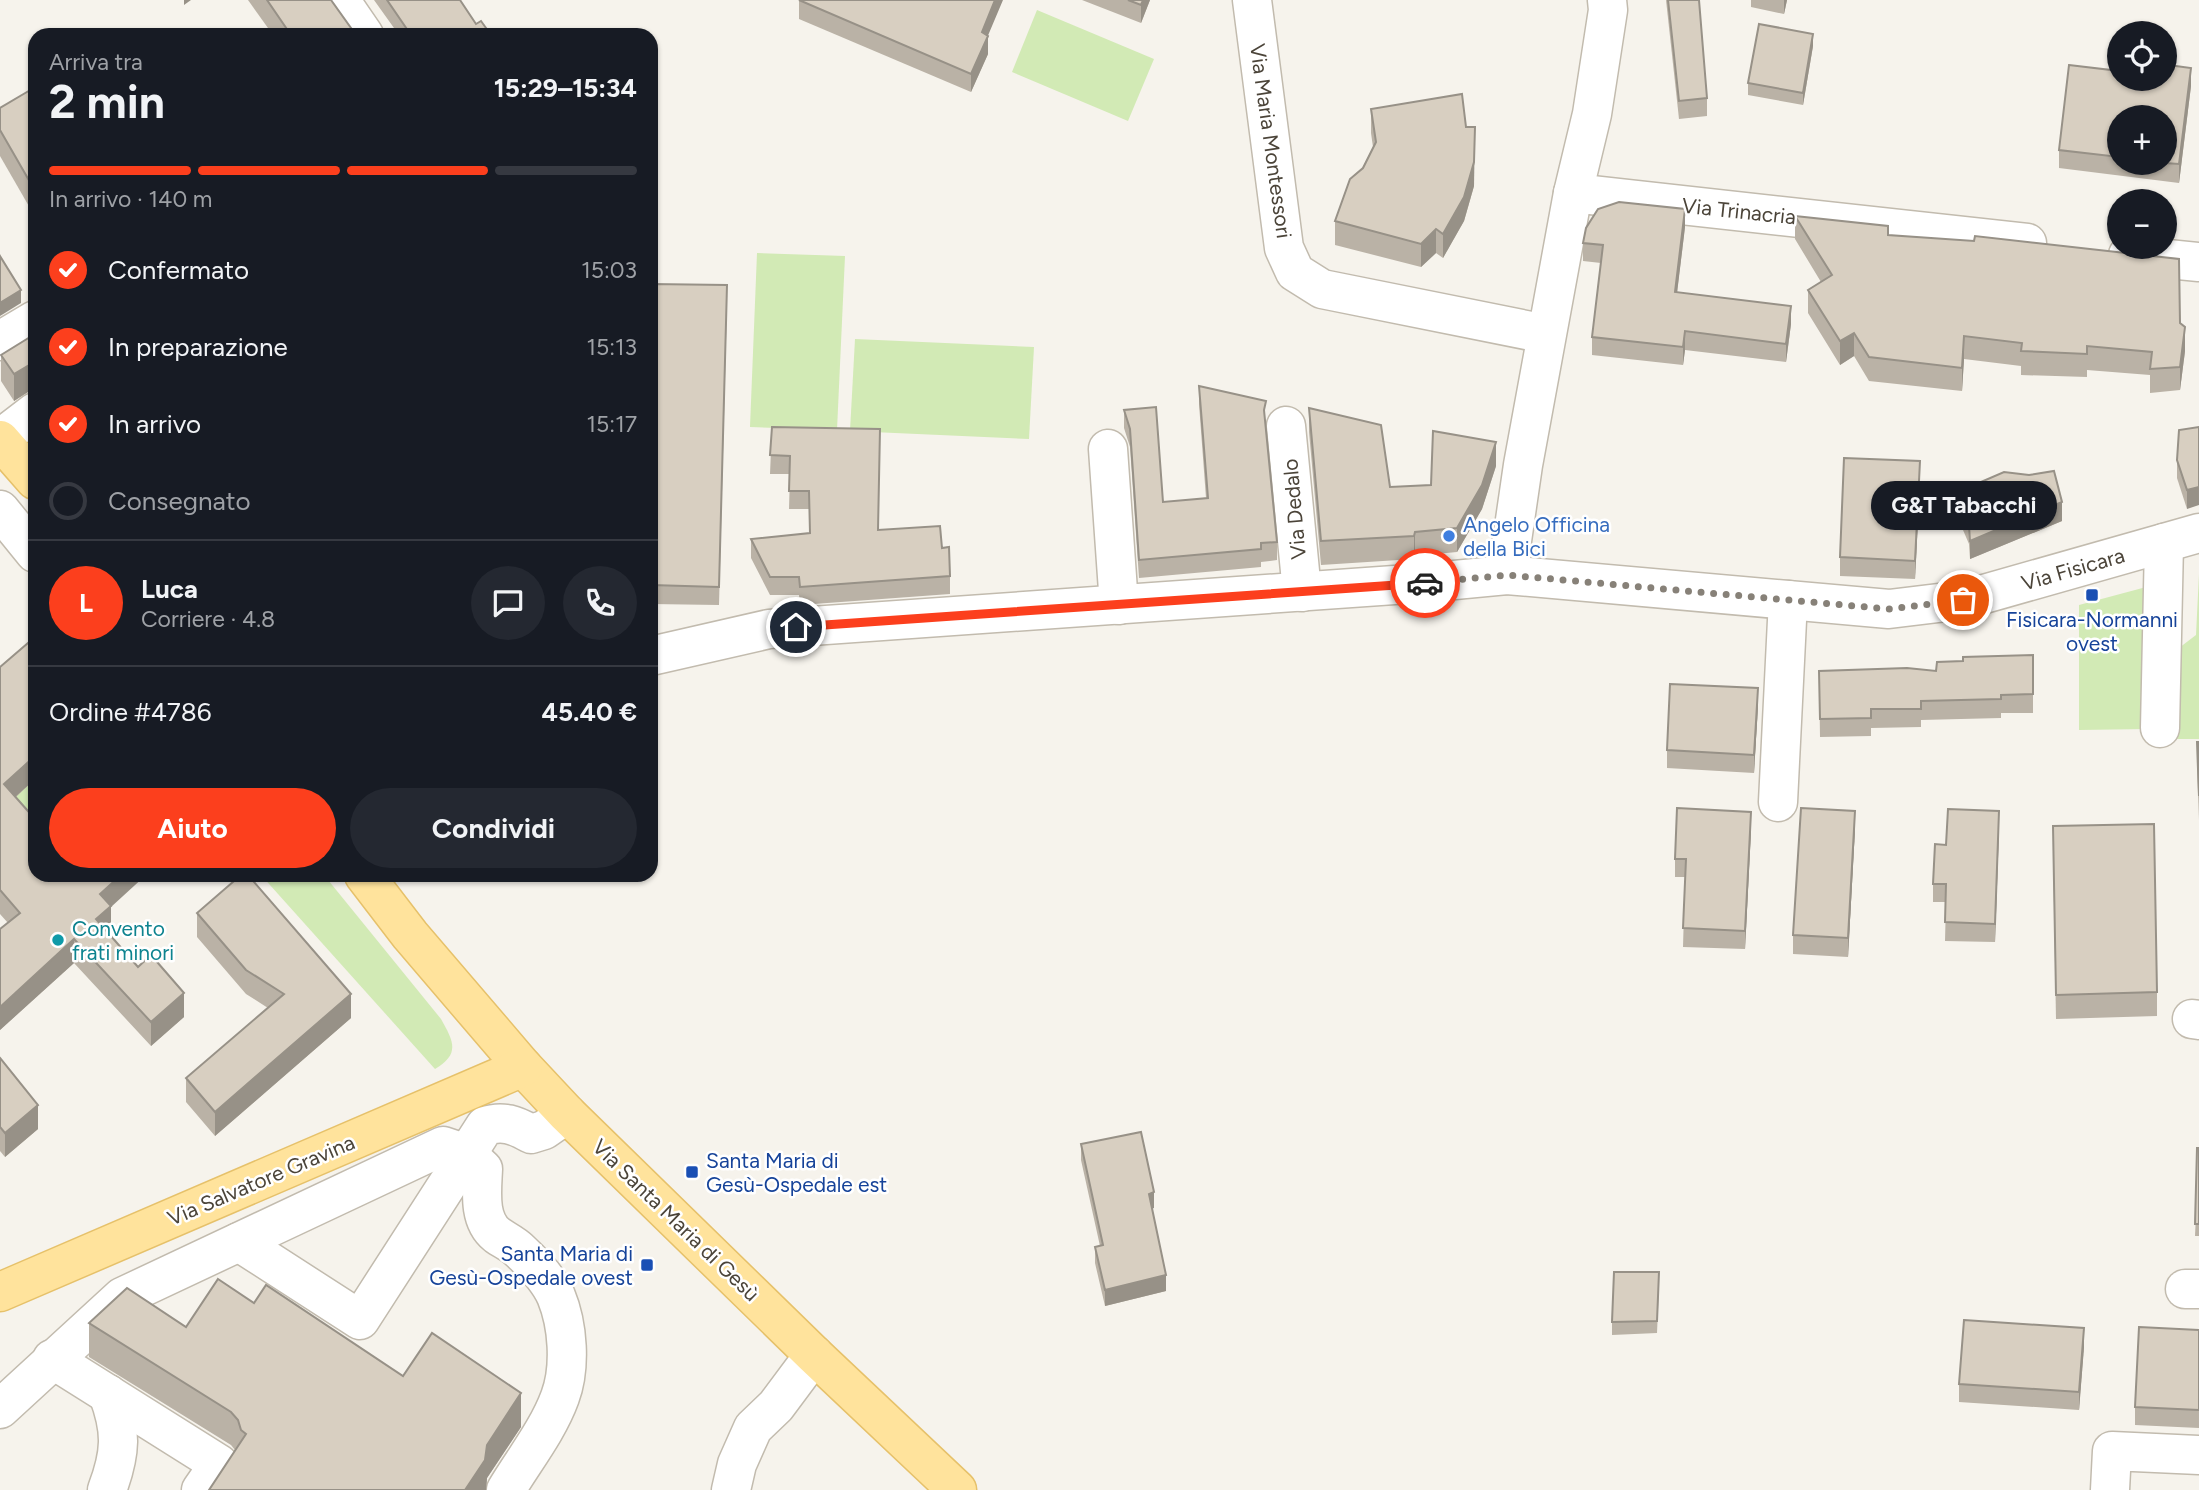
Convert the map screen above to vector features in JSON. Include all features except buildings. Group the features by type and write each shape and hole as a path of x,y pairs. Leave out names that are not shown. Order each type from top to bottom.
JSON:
{"main road":[{"path":"0,439 28,473"},
{"path":"359,882 410,935"},
{"path":"369,882 410,935"},
{"name":"Via Santa Maria di Gesù","path":"410,935 567,1114 957,1490"},
{"name":"Via Salvatore Gravina","path":"1,1290 523,1067"}],"street":[{"path":"340,0 359,28"},
{"name":"Via Maria Montessori","path":"1252,0 1284,248 1295,272 1322,289 1545,347"},
{"path":"1507,575 1523,465 1573,193 1592,114 1608,10 1607,0"},
{"name":"Via Trinacria","path":"1573,193 2199,262"},
{"path":"0,341 28,324"},
{"path":"0,439 28,417"},
{"name":"Via Dedalo","path":"1286,426 1302,592"},
{"path":"1108,449 1119,605"},
{"path":"0,510 28,544"},
{"path":"2160,728 2181,538"},
{"name":"Via Fisicara","path":"658,654 769,629 1507,575 1889,609 1963,600 2181,538"},
{"path":"1778,802 1788,600"},
{"path":"239,1242 360,1320 485,1126 497,1123 514,1124 531,1134 544,1130 567,1114"},
{"path":"0,1409 122,1297 443,1146 467,1154 482,1169 484,1219 495,1233 518,1248 541,1275 555,1296 565,1332 566,1368 560,1396 544,1429 506,1490"},
{"path":"732,1489 737,1464 753,1428 775,1405 814,1355"},
{"path":"52,1359 219,1464 201,1490"},
{"path":"0,1420 52,1359"},
{"path":"107,1490 117,1465 120,1434 108,1394"},
{"path":"2110,1490 2112,1451 2199,1455"}],"green space":[{"path":"1037,10 1154,59 1128,121 1012,72"},
{"path":"757,253 845,256 837,430 750,427"},
{"path":"855,339 1034,347 1029,439 850,431"},
{"path":"2199,574 2199,739 2172,739 2175,651 2196,635"},
{"path":"2150,586 2148,729 2079,730 2079,605"},
{"path":"28,785 28,835 4,807"},
{"path":"267,882 330,882 441,1019 452,1047 448,1058 435,1069"}],"way so far":[{"path":"1425,583 1507,575 1889,609 1963,600"}],"place":[{"name":"Angelo Officina della Bici","path":"1449,536"},
{"name":"Fisicara-Normanni ovest","path":"2092,595"},
{"name":"G&T Tabacchi","path":"1963,600"},
{"name":"Convento frati minori","path":"58,940"},
{"name":"Santa Maria di Gesù-Ospedale est","path":"692,1172"},
{"name":"Santa Maria di Gesù-Ospedale ovest","path":"647,1265"}],"route":[{"path":"796,627 1425,583"}]}
